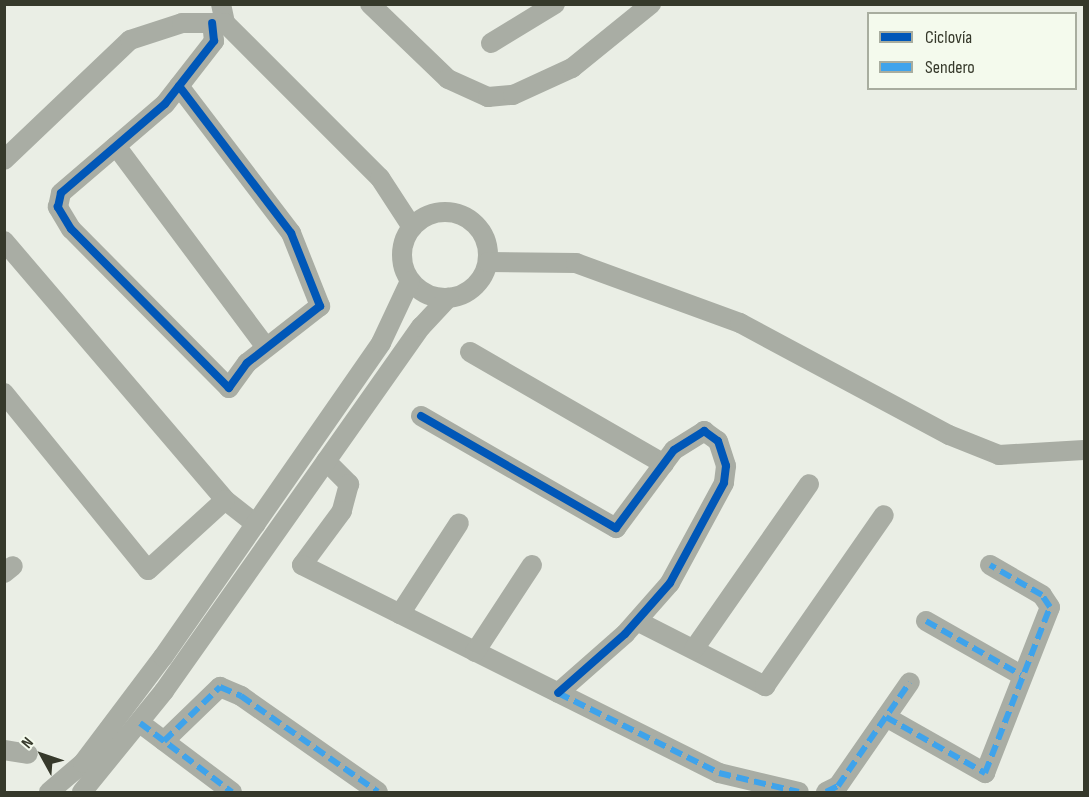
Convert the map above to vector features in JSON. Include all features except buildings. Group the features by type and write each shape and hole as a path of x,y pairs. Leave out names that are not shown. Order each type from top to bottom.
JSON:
{"street":[{"path":"370,4 448,79 488,98 513,95 572,68 651,4"},
{"path":"491,43 555,4"},
{"path":"179,86 291,233 320,306 266,346 229,388 71,229 58,207 61,192 116,146 179,86 214,40 219,17"},
{"path":"4,160 130,40 182,23 219,17"},
{"path":"219,17 380,178 412,227"},
{"path":"116,146 266,346"},
{"path":"82,792 140,723 421,327 448,298 475,287 488,262 484,234 464,215 436,212 412,227 402,253 410,281 434,297 448,298"},
{"path":"4,241 225,500 256,524"},
{"path":"488,262 576,263 740,323 949,435 999,455 1084,450"},
{"path":"49,792 84,763 256,524 381,343 410,281"},
{"path":"470,352 664,464"},
{"path":"4,393 148,570 225,500"},
{"path":"421,416 616,528 664,464 688,439 704,431 718,441 726,466 724,483 670,584 638,621 558,693"},
{"path":"326,461 349,484 342,511 302,565 719,773 799,792"},
{"path":"694,649 808,484"},
{"path":"638,621 765,686 884,515"},
{"path":"400,614 459,524"},
{"path":"886,717 985,773 1020,675 1050,607 1042,595 990,564"},
{"path":"475,652 532,565"},
{"path":"926,621 1020,675"},
{"path":"826,792 838,786 910,682"},
{"path":"164,741 220,687 241,696 378,792"},
{"path":"140,723 232,792"},
{"path":"4,750 28,754"}],"marked path":[{"path":"886,717 985,773 1050,607 1042,595 990,565"},
{"path":"926,621 1021,675"},
{"path":"826,792 838,786 910,682"},
{"path":"164,741 220,687 241,696 378,792"},
{"path":"558,693 719,773 799,792"},
{"path":"140,723 232,792"}],"cycle path":[{"path":"179,86 291,233 320,306 247,363 229,388 71,229 58,207 61,193 165,104 214,41 212,23"},
{"path":"421,416 616,528 674,450 704,431 718,441 726,466 724,483 670,583 625,634 558,693"}]}
